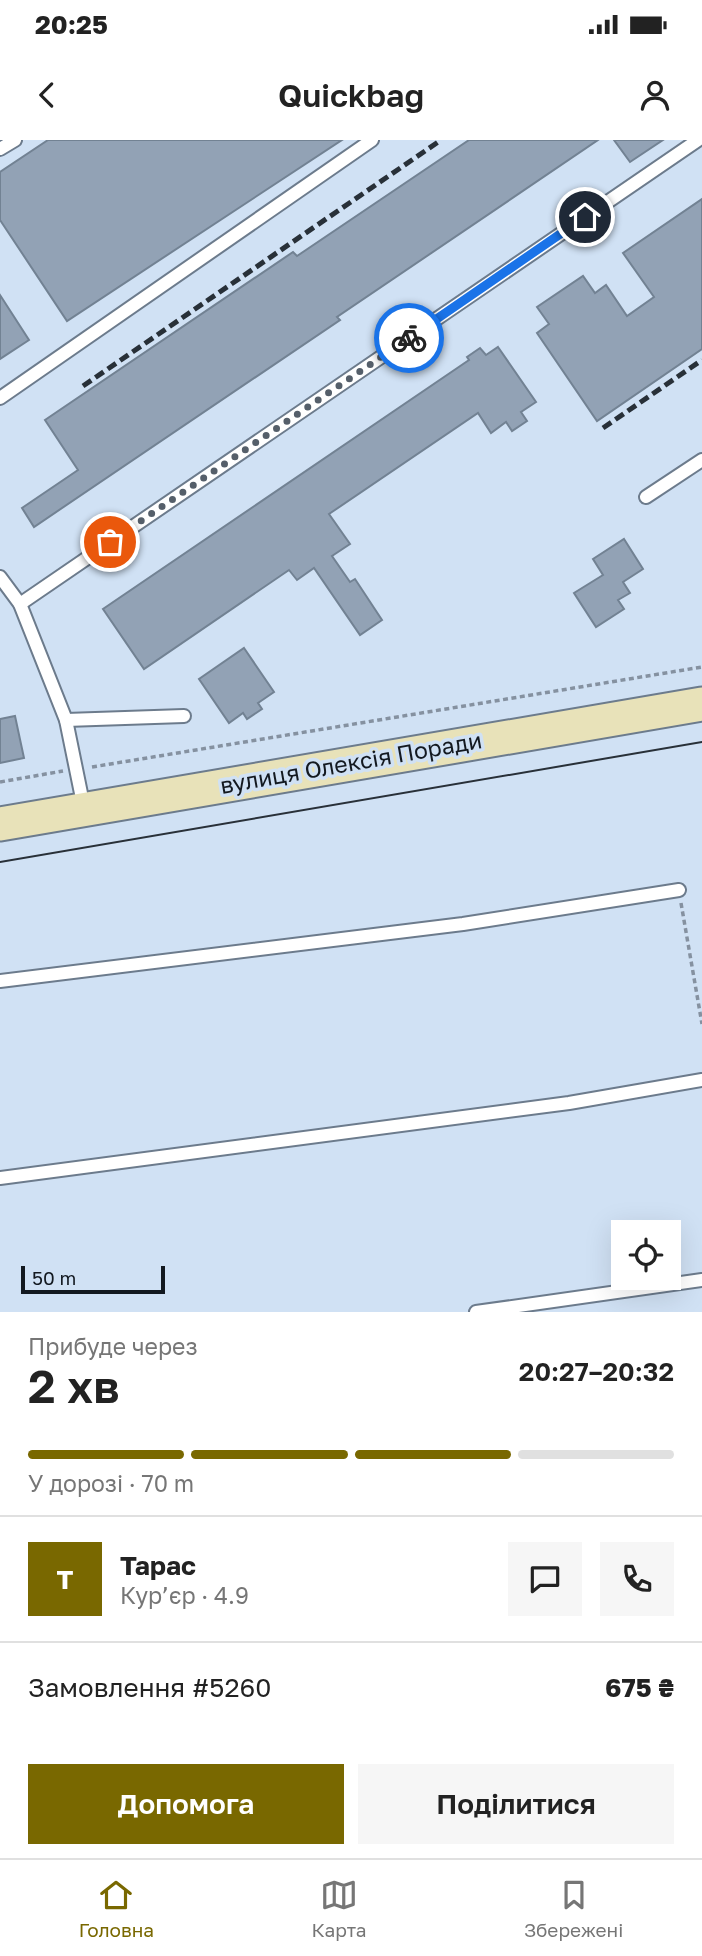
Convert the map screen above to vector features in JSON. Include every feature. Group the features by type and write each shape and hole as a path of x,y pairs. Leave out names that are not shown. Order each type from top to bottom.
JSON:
{"main road":[{"name":"вулиця Олексія Поради","path":"0,824 702,704"}],"lane":[{"path":"0,149 15,140"},
{"path":"0,398 372,140"},
{"path":"20,604 698,140"},
{"path":"646,497 702,460"},
{"path":"0,577 20,604 66,720 84,808"},
{"path":"66,720 184,716"},
{"path":"0,981 463,924 679,890"},
{"path":"0,1178 569,1103 702,1080"},
{"path":"476,1312 702,1280"}],"path":[{"path":"0,782 702,667"},
{"path":"679,890 702,1024"}],"building":[{"path":"48,140 342,140 67,321 0,220 0,172"},
{"path":"469,140 598,140 337,317 340,320 34,527 22,508 78,470 45,420 293,252 297,256"},
{"path":"614,140 663,140 630,162"},
{"path":"702,199 702,349 597,421 537,333 549,324 537,307 583,276 595,293 606,285 627,316 654,297 623,253"},
{"path":"0,295 29,340 0,359"},
{"path":"498,347 536,402 521,412 527,421 512,431 506,422 491,433 478,413 329,514 350,544 332,556 350,582 355,579 382,620 360,635 314,568 297,580 289,570 144,669 103,609 469,360 467,357 480,348 486,355"},
{"path":"624,539 643,569 623,582 630,593 618,600 624,609 596,627 574,593 603,575 593,559"},
{"path":"244,648 274,692 258,703 262,709 247,719 243,713 229,723 199,679"},
{"path":"15,716 24,758 0,763 0,719"}],"tram line":[{"path":"0,862 702,742"}],"railway":[{"path":"83,386 441,140"},
{"path":"603,428 702,360"}],"way so far":[{"path":"110,542 409,338"}],"route":[{"path":"409,338 585,217"}]}
